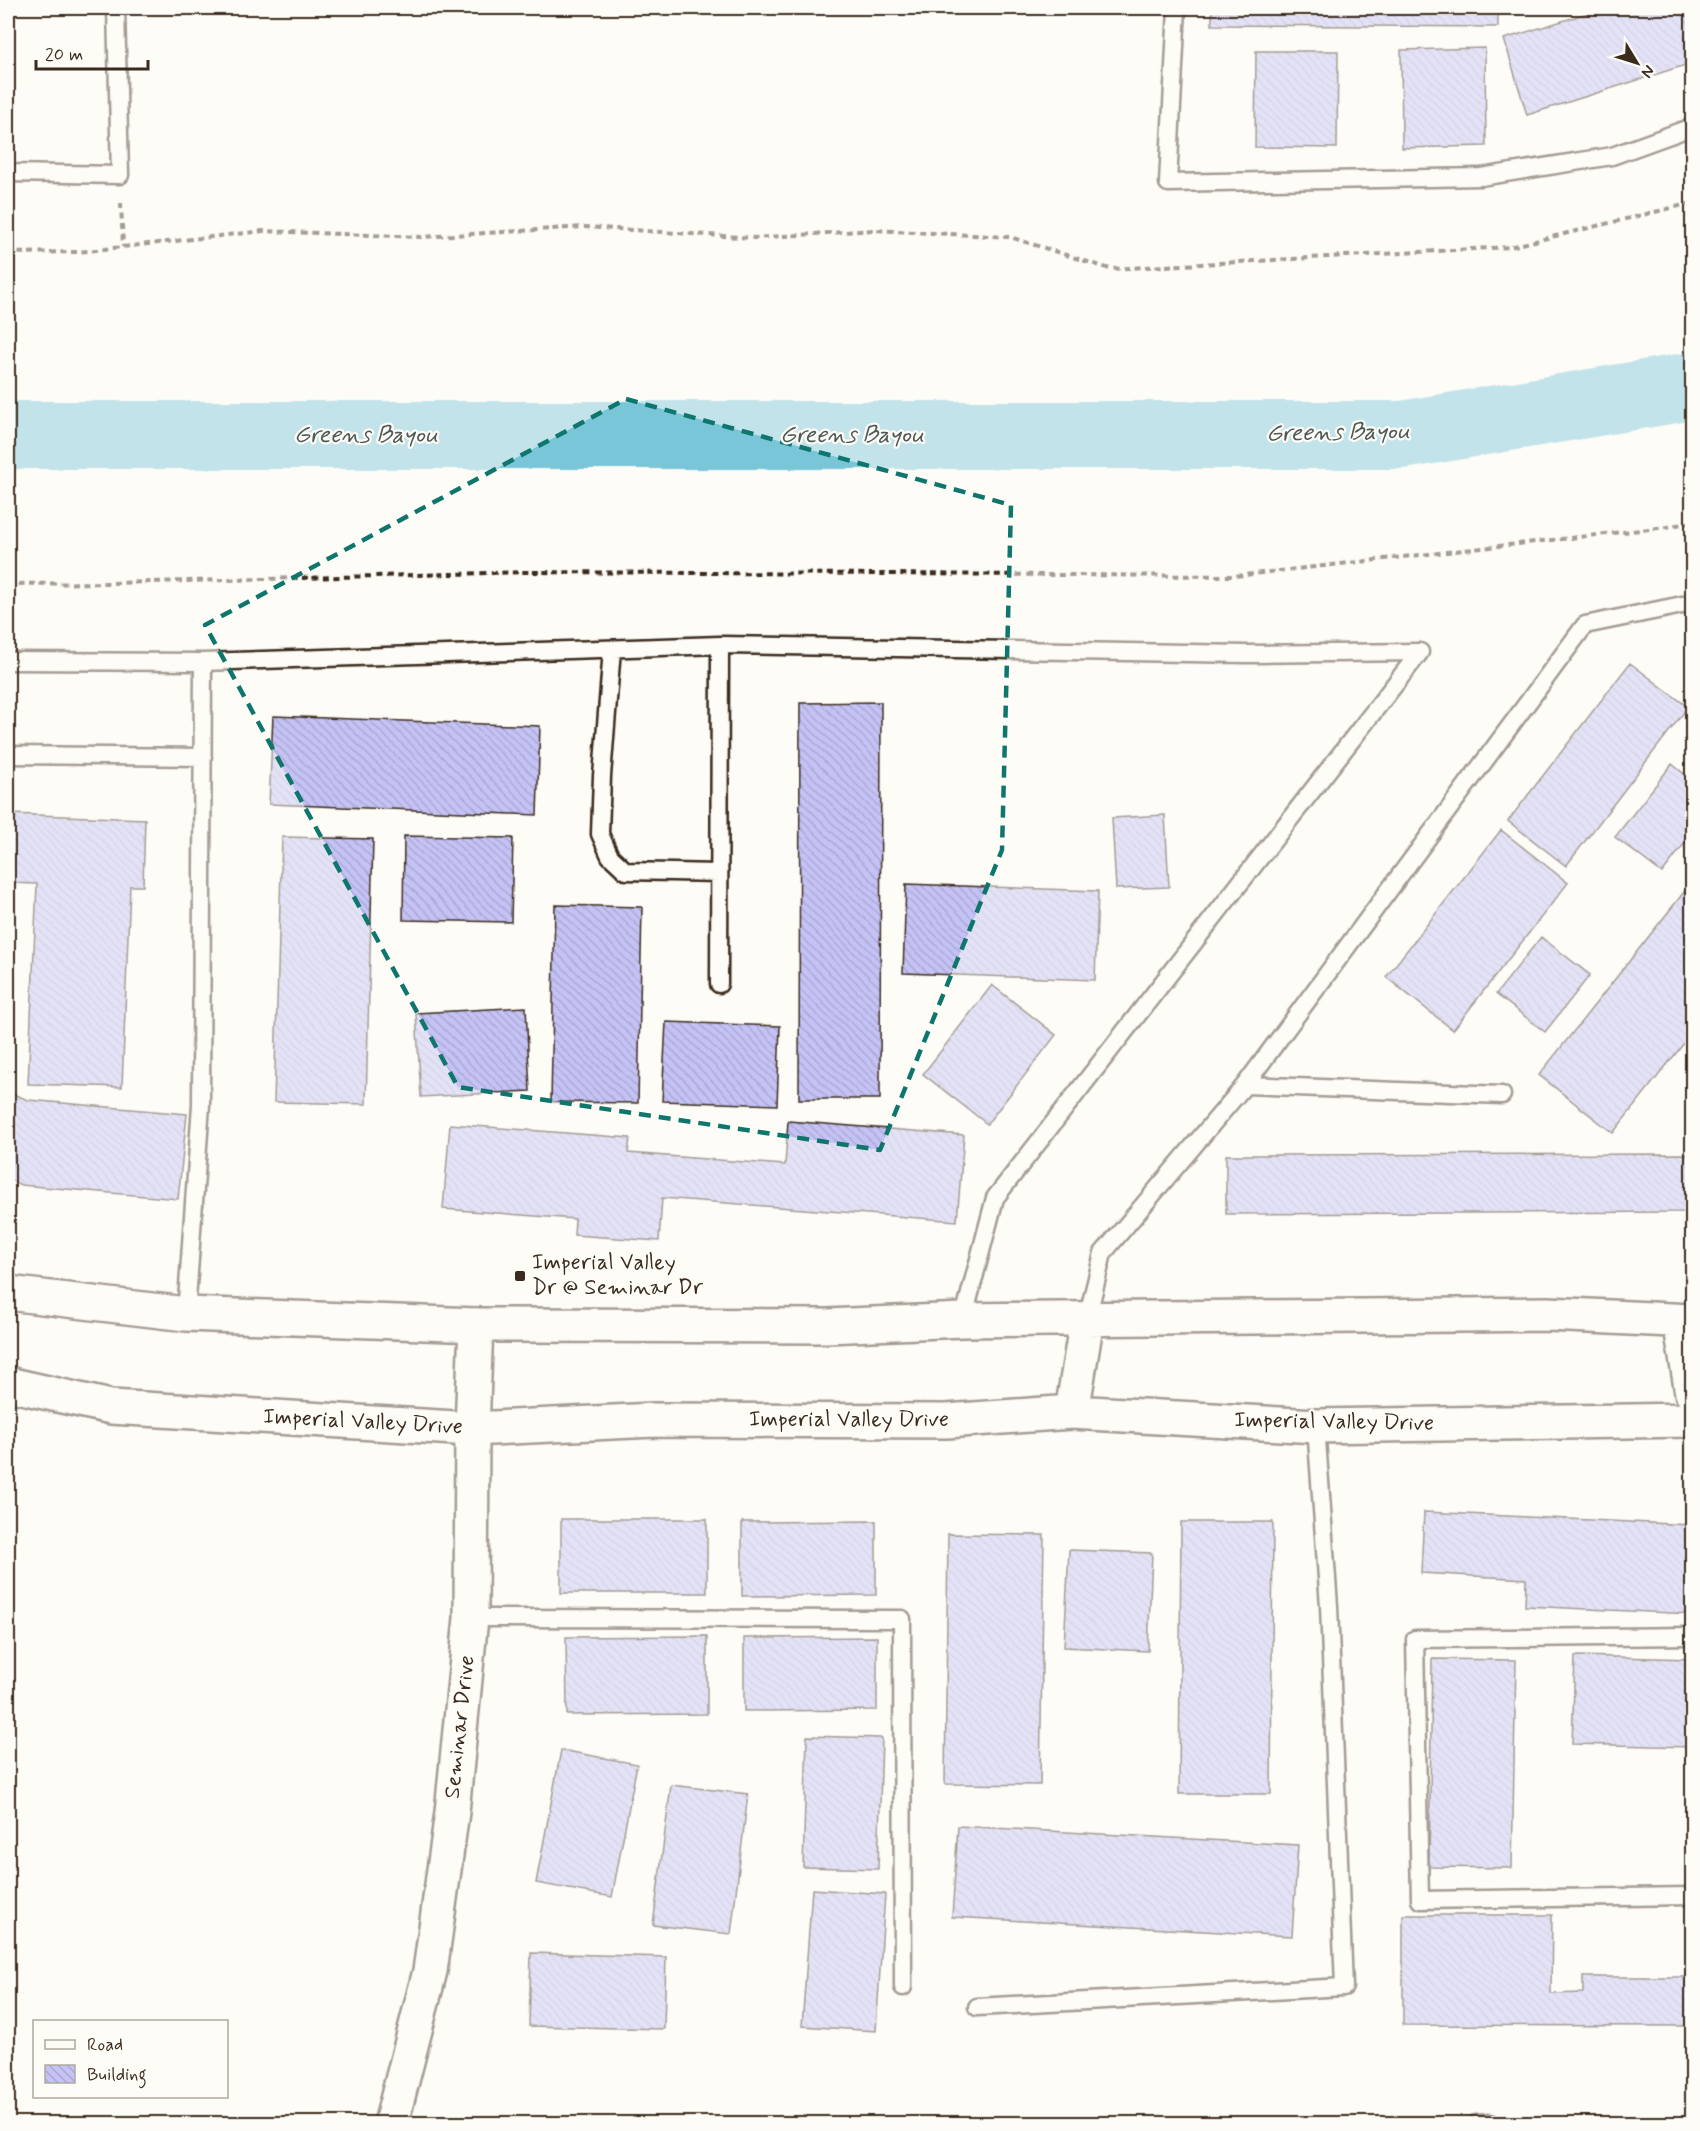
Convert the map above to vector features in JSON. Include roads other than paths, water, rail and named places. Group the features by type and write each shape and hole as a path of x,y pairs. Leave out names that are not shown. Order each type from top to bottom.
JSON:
{"main road":[{"path":"8,1293 186,1314 476,1325 827,1326 963,1320 1548,1314 1686,1321 1692,1393"},
{"path":"1072,1412 1087,1319"},
{"name":"Seminar Drive","path":"391,2124 429,1971 452,1812 471,1618 472,1429 476,1325"},
{"name":"Imperial Valley Drive","path":"8,1383 111,1407 472,1429 654,1420 946,1421 1072,1412 1316,1426 1692,1420"}],"lane":[{"path":"8,173 120,175 116,8"},
{"path":"1177,8 1168,183 1480,177 1612,156 1692,127"},
{"path":"1087,1319 1103,1253 1245,1085 1585,625 1692,603"},
{"path":"719,984 720,645"},
{"path":"8,661 203,662 720,645 1247,654 1420,652 995,1198 963,1320"},
{"path":"612,649 600,834 610,856 626,871 719,873"},
{"path":"186,1314 201,1105 203,662"},
{"path":"8,755 203,757"},
{"path":"1245,1085 1502,1095"},
{"path":"977,2007 1344,1987 1329,1606 1316,1426"},
{"path":"471,1618 902,1619 903,1987"},
{"path":"1692,1636 1415,1639 1420,1900 1692,1896"},
{"path":"1476,2124 1491,2124"}],"waterway":[{"name":"Greens Bayou","path":"8,435 1402,435 1692,386"}],"place":[{"name":"Imperial Valley Dr @ Seminar Dr","path":"520,1276"}]}
